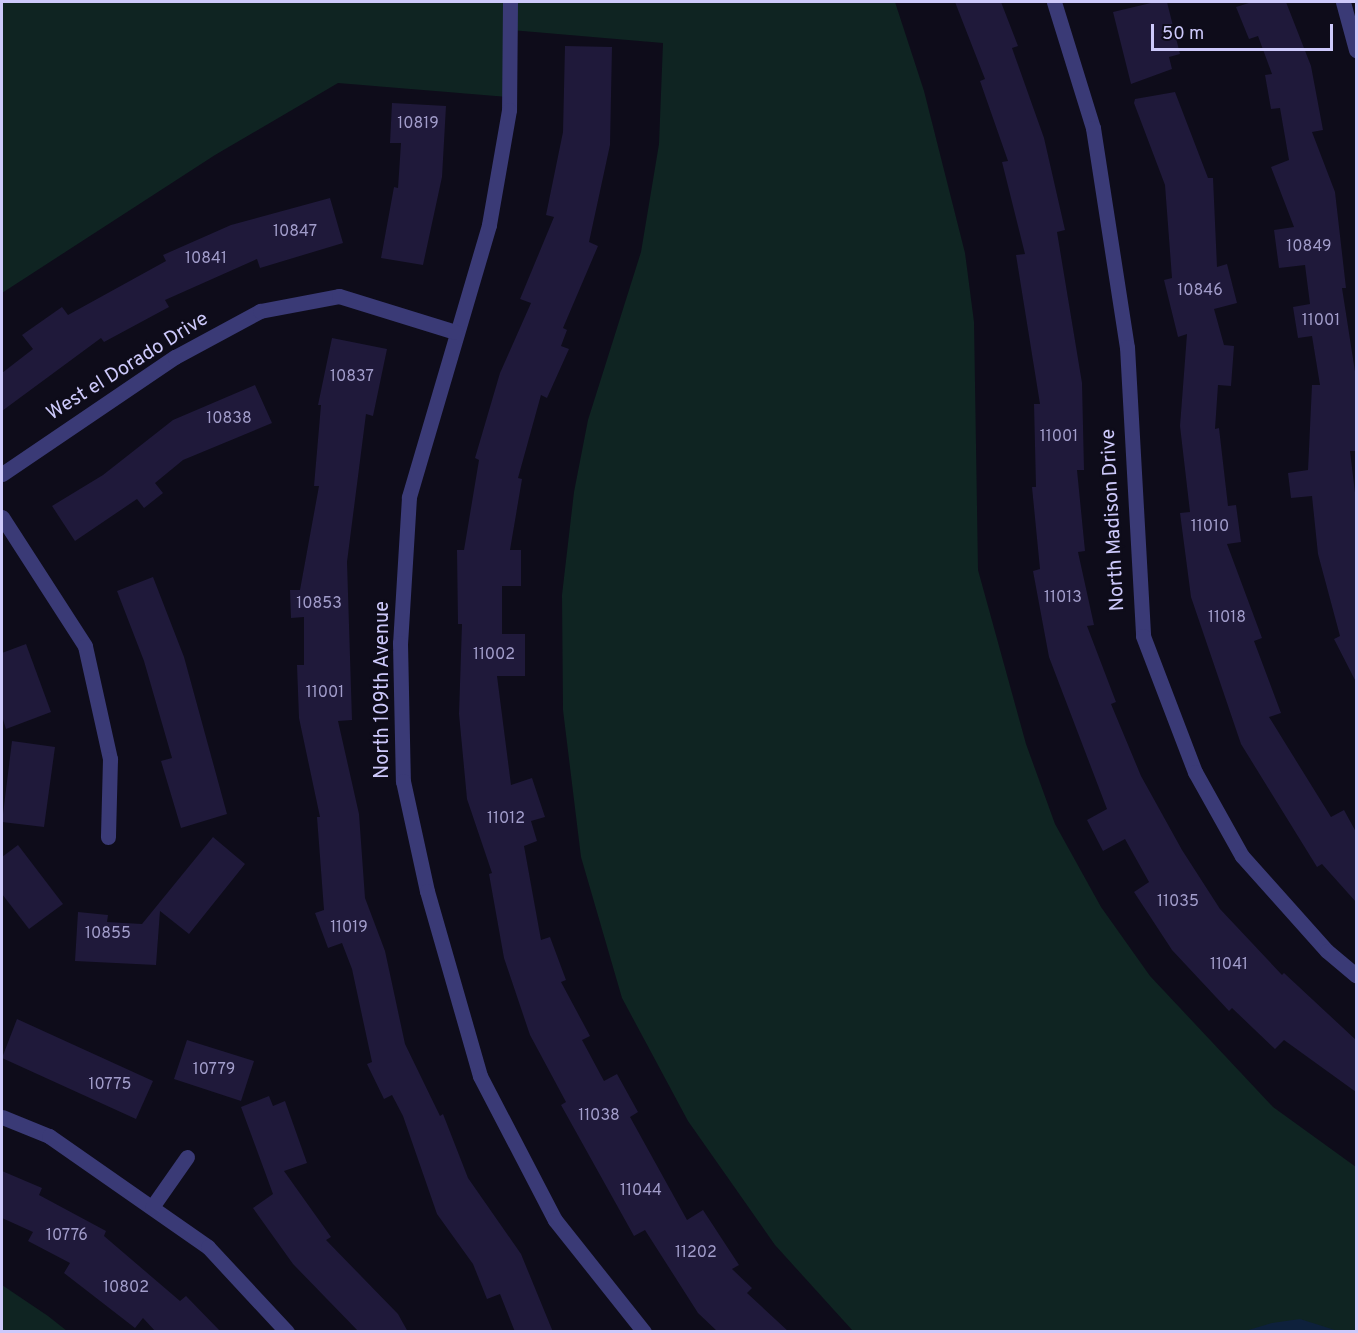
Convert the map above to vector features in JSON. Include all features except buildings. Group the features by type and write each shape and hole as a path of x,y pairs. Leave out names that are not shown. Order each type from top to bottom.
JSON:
{"street":[{"name":"North 109th Avenue","path":"510,2 509,110 489,225 455,332 409,497 400,643 403,781 427,891 480,1076 555,1220 644,1332"},
{"name":"North Madison Drive","path":"1054,2 1093,129 1127,346 1143,636 1195,772 1242,856 1327,951 1356,975"},
{"path":"1343,2 1356,50"},
{"name":"West el Dorado Drive","path":"2,474 176,357 260,311 339,296 455,332"},
{"path":"2,517 85,646 110,759 108,837"},
{"path":"2,1117 49,1136 208,1247 287,1332"},
{"path":"152,1207 187,1157"}],"green space":[{"path":"2,2 895,2 924,91 965,253 974,322 978,570 1026,744 1055,824 1101,907 1150,976 1273,1107 1356,1167 1356,1331 853,1331 775,1245 688,1121 622,998 581,857 563,710 562,595 574,492 588,420 641,252 659,144 663,43 511,30 508,97 338,83 215,155 2,293"},
{"path":"2,1285 48,1316 67,1331 2,1331"}],"water":[{"path":"1300,1319 1338,1331 1245,1331 1272,1323"}]}
